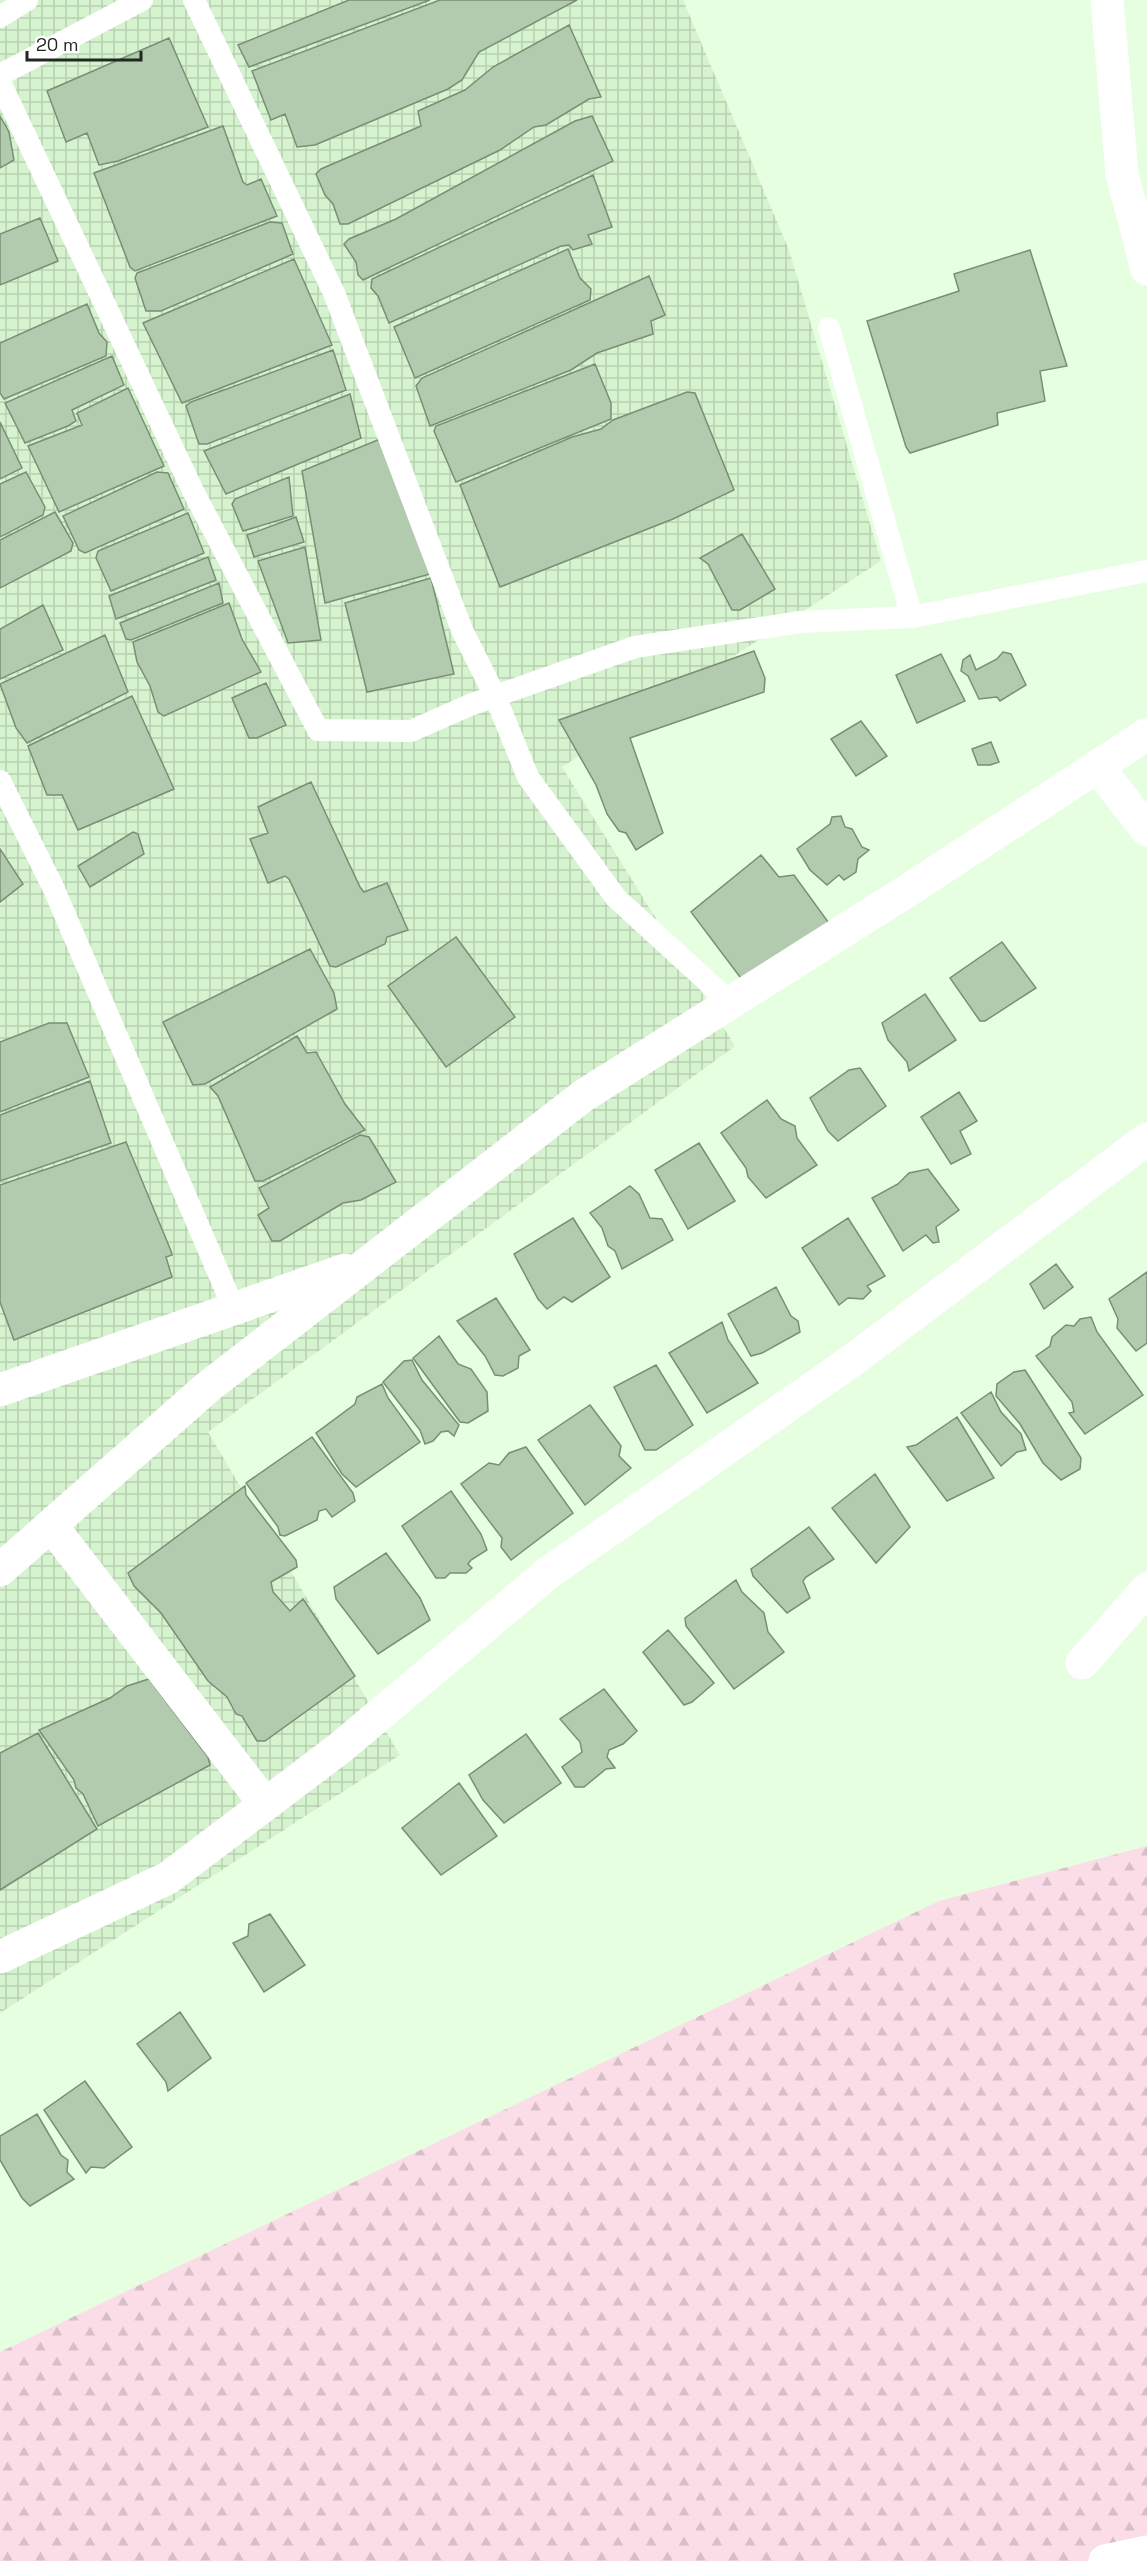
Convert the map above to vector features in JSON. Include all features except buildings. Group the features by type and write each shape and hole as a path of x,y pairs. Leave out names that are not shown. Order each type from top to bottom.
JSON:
{"street":[{"path":"1107,0 1122,174 1147,269"},
{"path":"0,1570 209,1386 583,1096 1147,734"},
{"path":"1097,766 1147,830"},
{"path":"0,1957 168,1878 339,1748 548,1573 850,1362 1147,1139"},
{"path":"0,1390 370,1262"},
{"path":"51,1526 265,1804"},
{"path":"1082,1663 1147,1589"},
{"path":"1106,2561 1147,2552"}],"lane":[{"path":"0,17 27,0"},
{"path":"0,75 142,0"},
{"path":"194,0 334,293 462,630 495,696 528,777 616,898 731,1003"},
{"path":"0,82 193,491 318,730 411,731 495,696 635,647 800,622 912,617 1147,571"},
{"path":"829,328 912,617"},
{"path":"0,781 53,887 234,1308"}],"shaded area":[{"path":"0,0 683,0 789,250 881,561 562,767 735,1046 208,1432 400,1755 0,2013"}],"green space":[{"path":"1147,1846 1147,2561 0,2561 0,2352 939,1901"}]}
